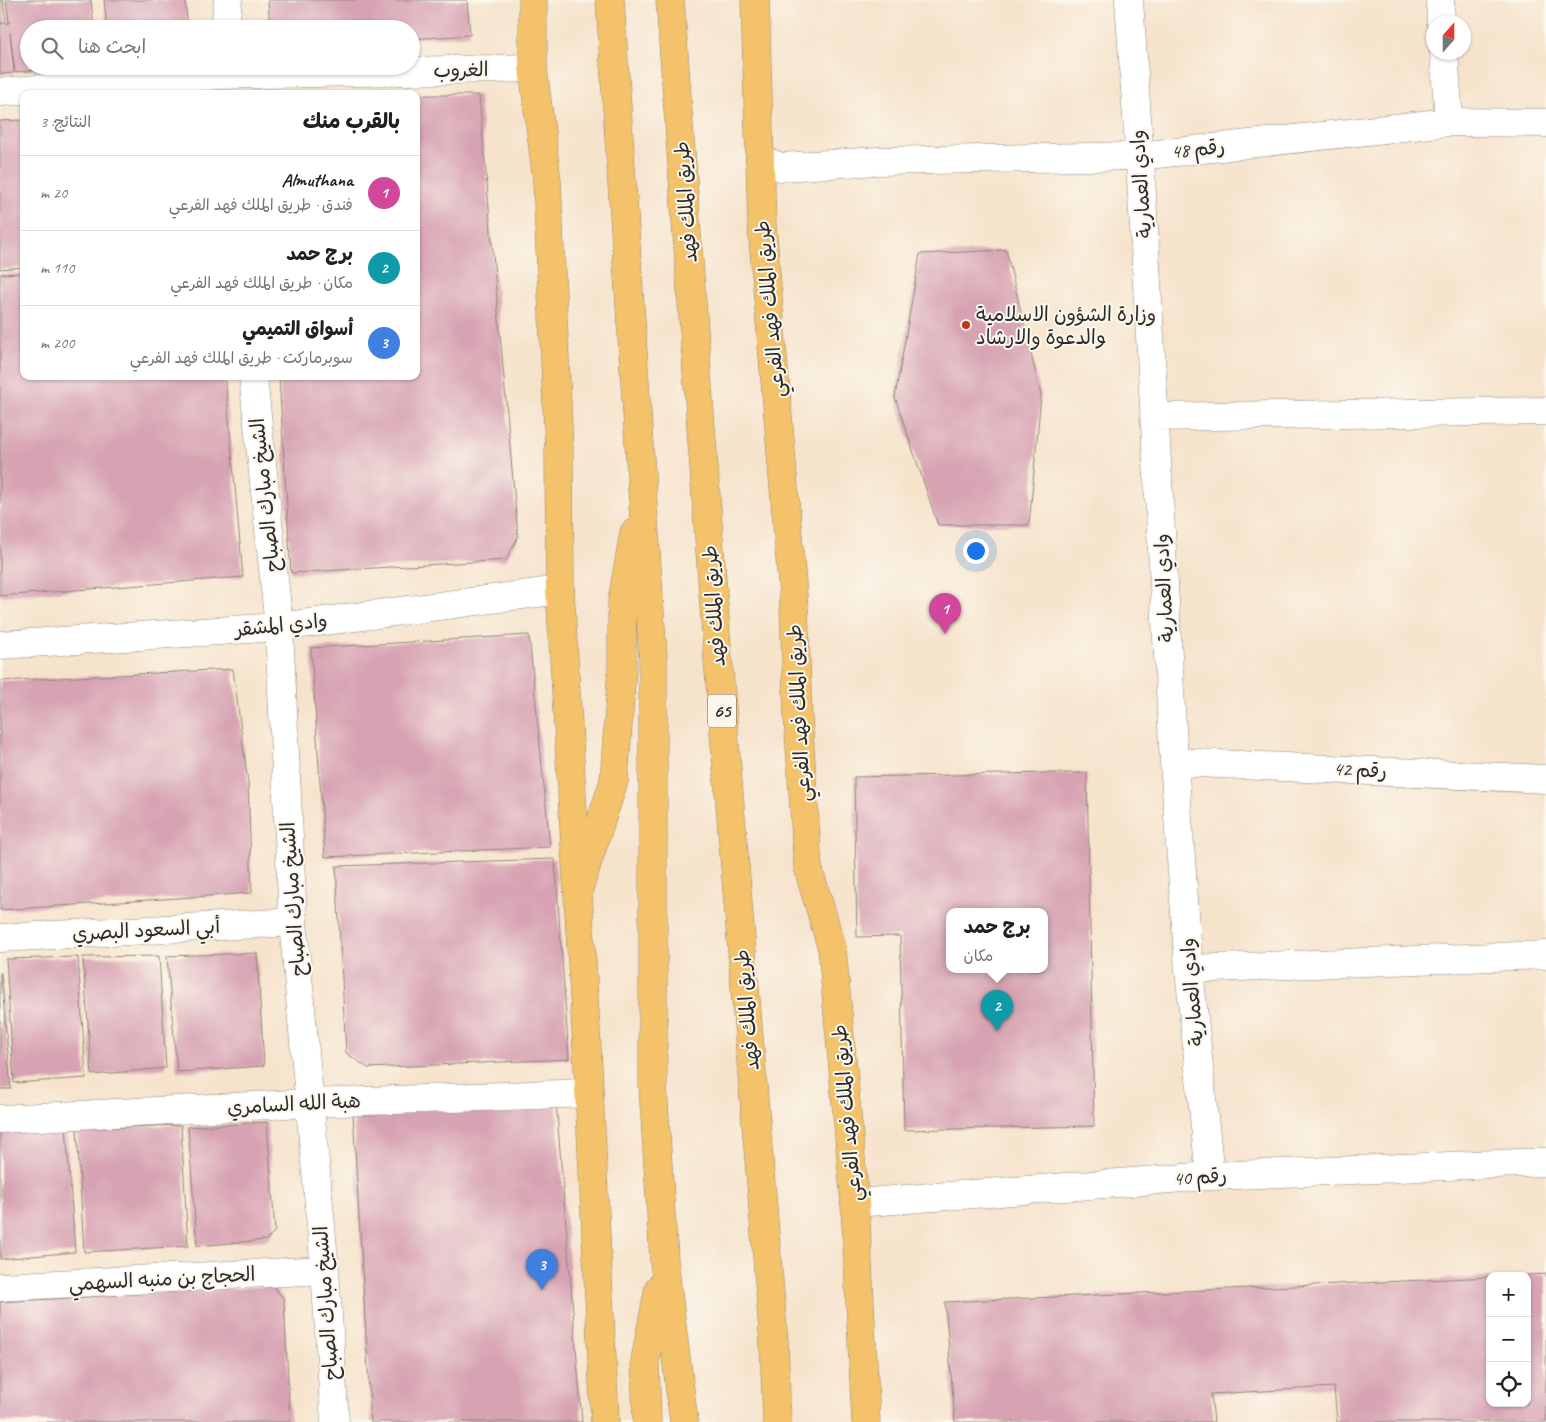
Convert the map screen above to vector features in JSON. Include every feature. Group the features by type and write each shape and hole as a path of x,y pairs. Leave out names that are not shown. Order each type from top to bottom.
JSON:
{"main road":[{"path":"533,0 533,68 547,181 559,450 560,590 589,1093 605,1422"},
{"path":"610,0 653,658 653,1086 664,1262 684,1422"},
{"name":"طريق الملك فهد","path":"670,0 717,644 774,1343 777,1422"},
{"name":"طريق الملك فهد الفرعي","path":"755,0 762,226 794,607 798,717 808,868 832,948 856,1203 866,1422"},
{"path":"578,891 614,781 622,669 622,601 642,495"},
{"path":"647,1422 645,1361 664,1262"}],"street":[{"path":"226,20 228,0"},
{"name":"وادي العمارية","path":"1129,0 1174,762 1189,969 1210,1176"},
{"path":"1440,0 1441,15"},
{"path":"1445,60 1449,122"},
{"name":"الغروب","path":"420,72 533,68"},
{"name":"الغروب","path":"32,90 222,78 315,75"},
{"name":"الغروب","path":"0,92 20,91"},
{"name":"رقم 48","path":"760,159 781,167 878,162 1139,156 1449,122 1546,123"},
{"name":"الشيخ مبارك الصباح","path":"253,380 279,628 293,922 325,1270 335,1422"},
{"path":"1154,417 1546,411"},
{"name":"وادي المشقر","path":"0,645 279,628 560,590"},
{"name":"رقم 42","path":"1174,762 1546,779"},
{"name":"أبي السعود البصري","path":"0,938 293,922"},
{"path":"1189,969 1546,955"},
{"name":"هبة الله السامري","path":"0,1119 310,1103 589,1093"},
{"name":"رقم 40","path":"856,1203 1210,1176 1546,1162"},
{"name":"الحجاج بن منبه السهمي","path":"0,1287 325,1270"}],"building":[{"path":"0,0 3,0 6,23 0,23"},
{"path":"6,0 91,0 93,20 20,20 20,72 15,72 10,33 14,73 0,74 0,24 9,23"},
{"path":"104,0 185,0 187,20 106,20"},
{"path":"268,0 467,0 470,35 420,38 420,20 269,20"},
{"path":"420,95 479,95 518,537 506,560 291,573 279,380 420,380"},
{"path":"20,120 20,267 0,269 0,121"},
{"name":"وزارة الشؤون الاسلامية والدعوة والارشاد","path":"1006,250 1041,395 1029,525 938,525 895,397 920,254"},
{"path":"20,273 20,380 225,380 243,577 0,596 0,274"},
{"path":"529,635 550,847 325,857 311,648"},
{"path":"233,669 248,783 252,893 0,910 0,681"},
{"path":"1087,773 1094,1126 904,1130 900,936 857,937 854,777"},
{"path":"555,859 569,1059 368,1068 346,1053 336,866"},
{"path":"257,953 264,1066 177,1072 167,956"},
{"path":"159,956 166,1068 92,1075 83,957"},
{"path":"78,957 86,1078 14,1083 6,959"},
{"path":"1,973 11,1089 0,1089"},
{"path":"556,1102 582,1422 371,1422 353,1113"},
{"path":"267,1122 275,1231 266,1240 197,1246 188,1127"},
{"path":"181,1125 188,1246 84,1252 77,1129"},
{"path":"66,1127 75,1252 0,1259 0,1131"},
{"path":"1546,1274 1546,1422 1337,1422 1334,1387 1211,1394 1214,1422 955,1422 945,1302 1486,1277 1486,1407 1531,1407 1531,1275"},
{"path":"273,1286 284,1299 290,1422 0,1422 0,1302"}],"place":[{"name":"وزارة الشؤون الاسلامية والدعوة والارشاد","path":"966,325"},
{"name":"Almuthana","path":"945,634"},
{"name":"برج حمد","path":"997,1031"},
{"name":"أسواق التميمي","path":"542,1290"}]}
